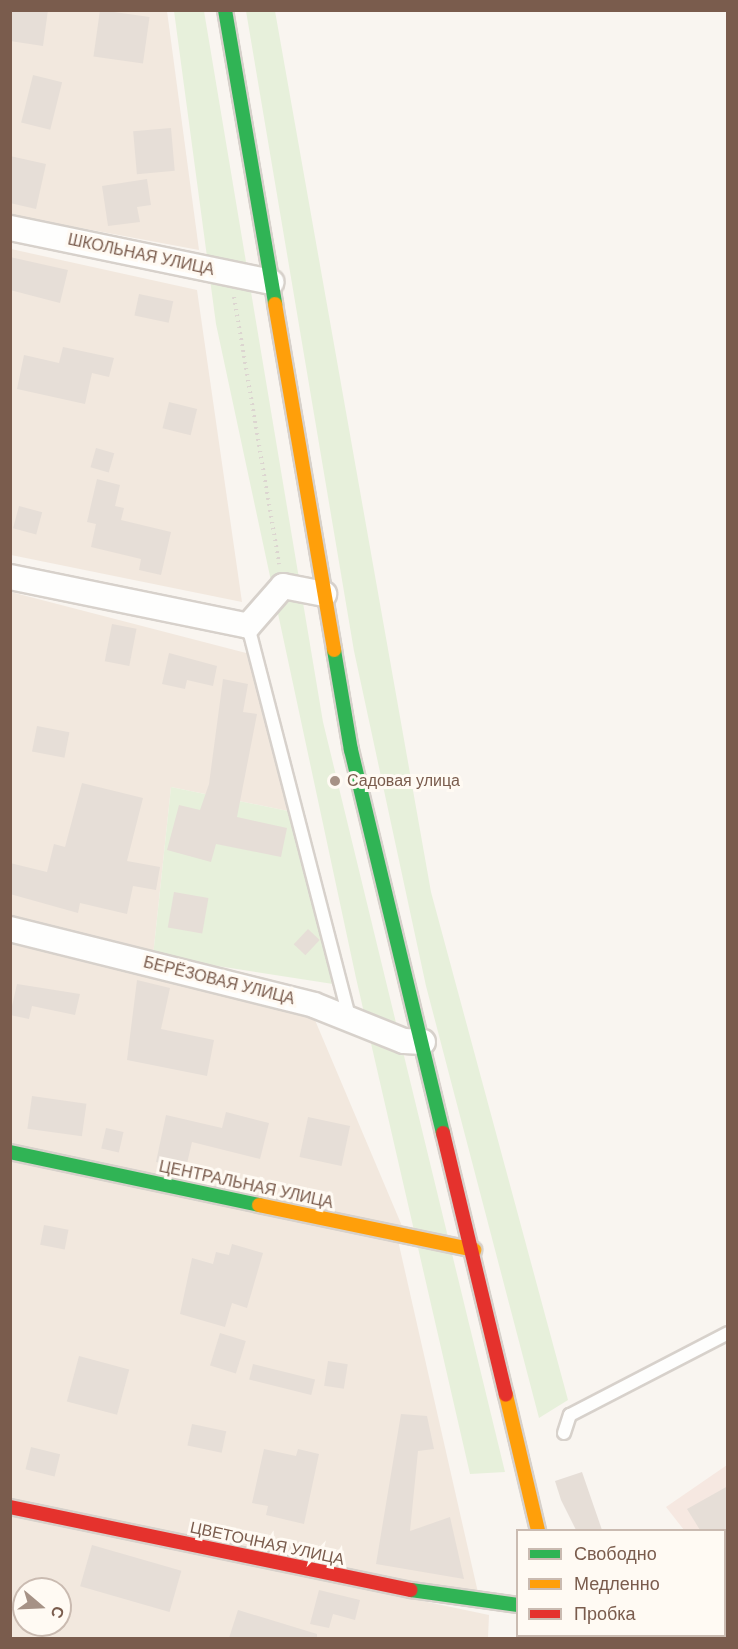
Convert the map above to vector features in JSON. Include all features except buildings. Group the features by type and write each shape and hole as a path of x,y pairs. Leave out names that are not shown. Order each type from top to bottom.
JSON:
{"street":[{"path":"225,10 351,750 474,1250 538,1529"},
{"name":"ШКОЛЬНАЯ УЛИЦА","path":"10,228 271,282"},
{"path":"10,577 248,626 283,586 324,594"},
{"name":"БЕРЁЗОВАЯ УЛИЦА","path":"10,929 314,1005 404,1041 423,1042"},
{"name":"ЦЕНТРАЛЬНАЯ УЛИЦА","path":"10,1152 474,1250"},
{"name":"ЦВЕТОЧНАЯ УЛИЦА","path":"10,1507 414,1591 516,1605"}],"lane":[{"path":"248,626 350,1020"},
{"path":"564,1433 570,1415 728,1333"}],"path":[{"path":"230,274 283,586"}],"shaded area":[{"path":"10,11 167,11 199,250 11,215"},
{"path":"11,249 197,290 242,602 11,555"},
{"path":"11,592 250,654 288,811 171,787 153,956 11,925"},
{"path":"11,944 312,1013 402,1226 11,1145"},
{"path":"11,1155 397,1236 479,1597 11,1502"},
{"path":"727,1465 727,1638 645,1638 726,1637 726,1529 683,1529 666,1507"},
{"path":"10,1514 489,1615 488,1638 11,1638"}],"green space":[{"path":"174,11 204,11 323,722 505,1472 470,1474 356,978 216,324"},
{"path":"246,11 275,11 431,892 568,1400 539,1418 426,986 354,651"},
{"path":"171,787 288,811 333,984 153,956"}],"traffic: fast":[{"path":"225,10 275,304"},
{"path":"334,650 351,750 443,1133"},
{"path":"10,1152 259,1205"},
{"path":"411,1590 516,1605"}],"traffic: slow":[{"path":"275,304 334,650"},
{"path":"259,1205 474,1250"},
{"path":"506,1395 538,1529"}],"traffic: jam":[{"path":"443,1133 506,1395"},
{"path":"10,1507 411,1590"}],"place":[{"name":"Садовая улица","path":"335,781"}]}
